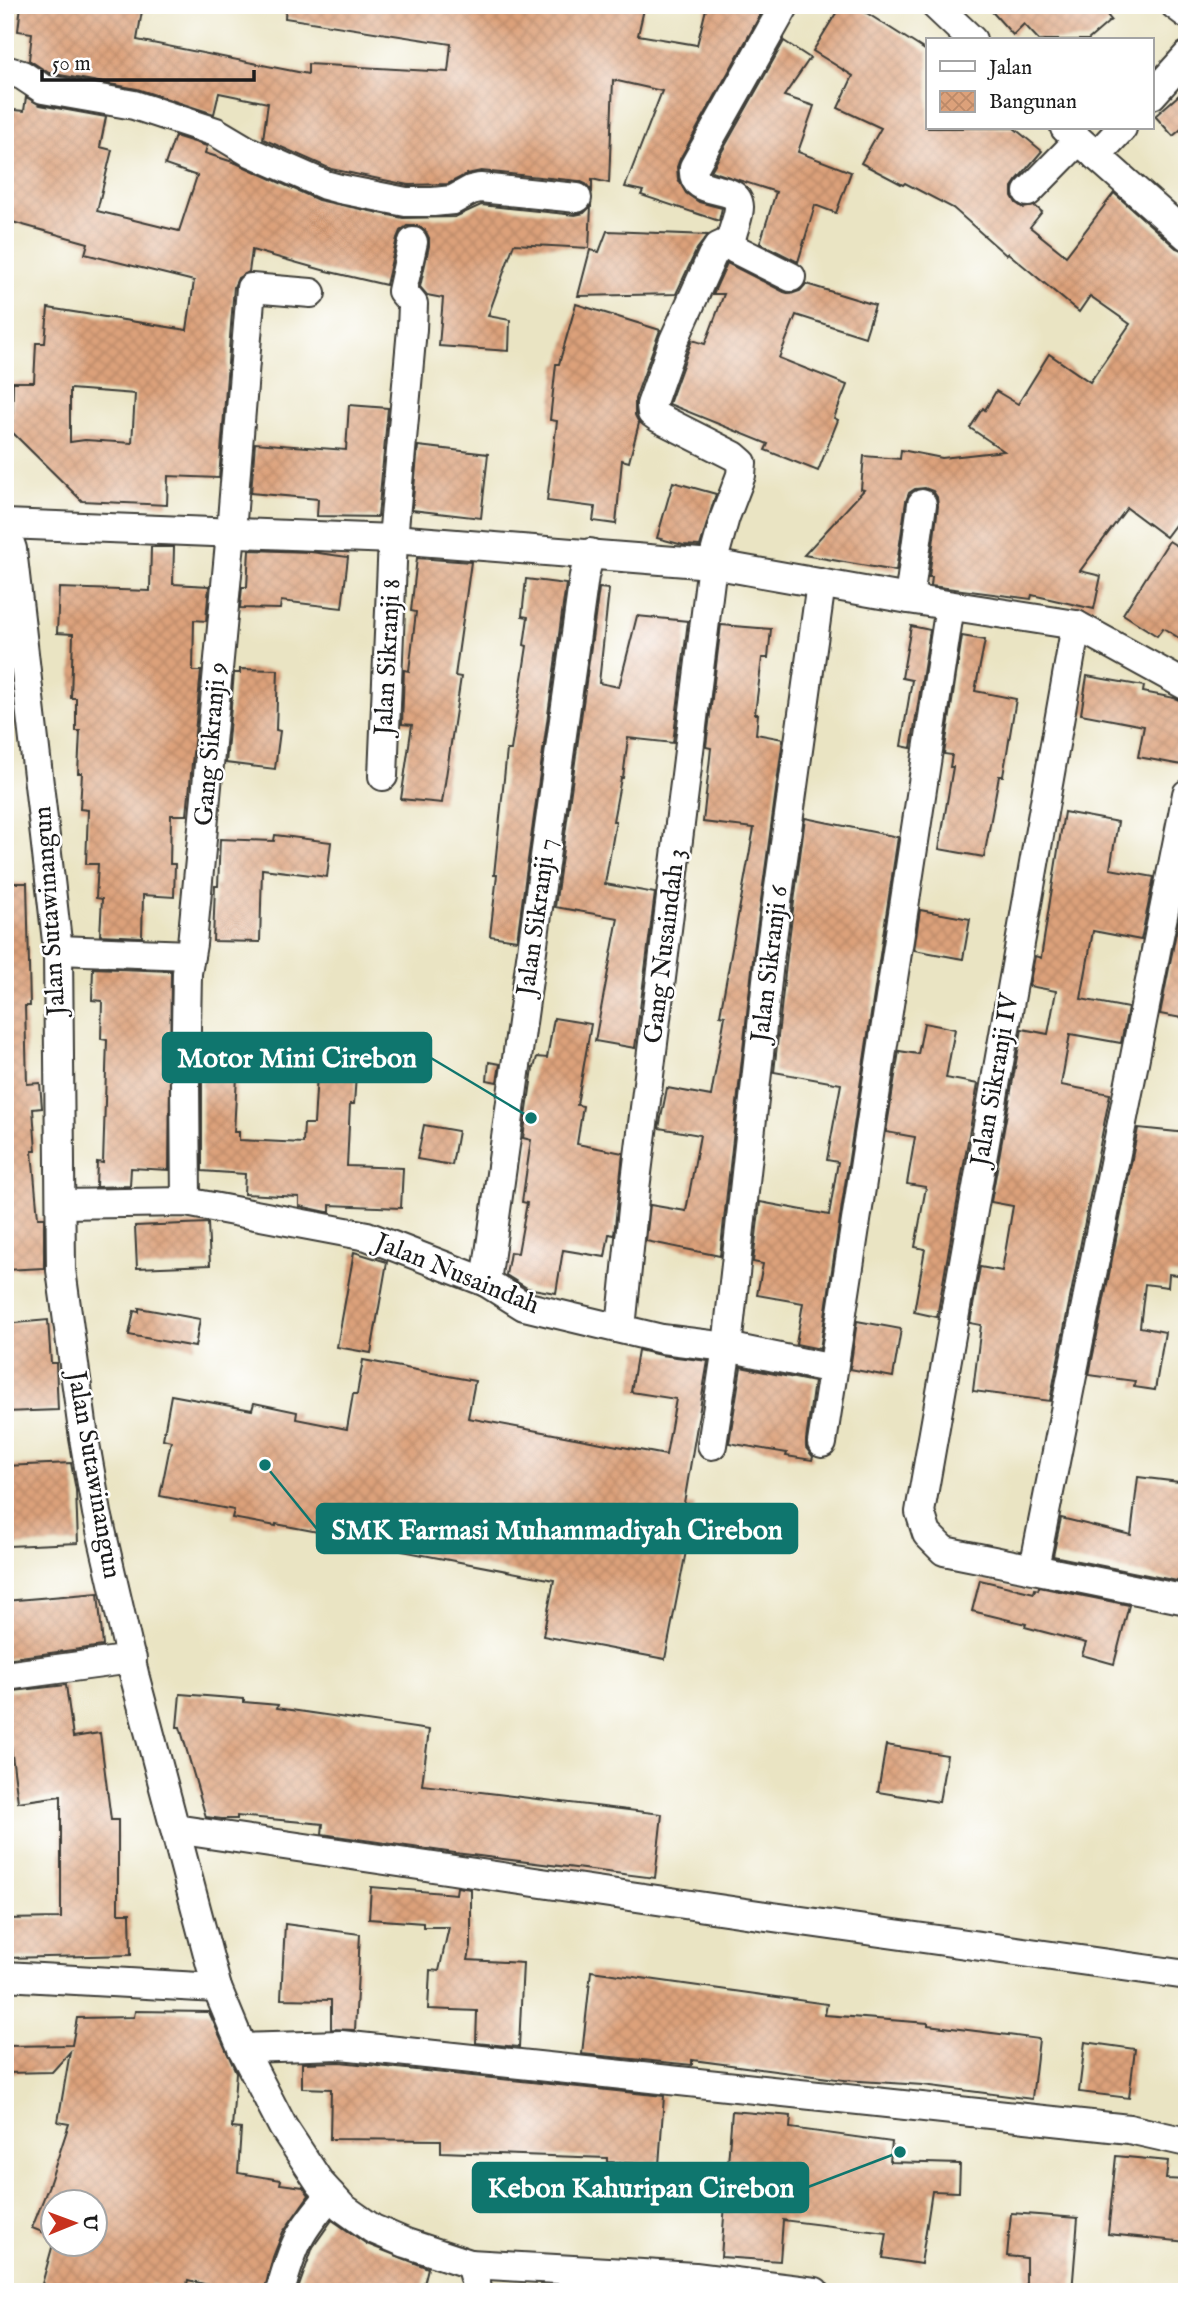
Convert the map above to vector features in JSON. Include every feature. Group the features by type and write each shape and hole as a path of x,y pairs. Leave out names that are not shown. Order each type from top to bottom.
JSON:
{"street":[{"path":"785,5 694,166 694,179 699,184 733,195 737,200 739,208 731,241 735,248 791,278"},
{"path":"935,5 970,38"},
{"path":"1175,5 1187,14"},
{"path":"1154,92 1187,56"},
{"path":"5,70 22,75 43,89 134,105 216,132 248,151 340,189 406,202 453,200 480,188 577,198"},
{"path":"1028,192 1080,142 1116,130"},
{"path":"1080,142 1187,236"},
{"name":"Gang Nusaindah 3","path":"621,1328 637,1175 712,564 725,517 741,475 742,463 734,456 659,418 652,413 651,405 674,340 712,256 718,247 731,241"},
{"name":"Jalan Sikranji 8","path":"383,776 393,539 412,329 412,304 402,291 413,242"},
{"name":"Gang Sikranji 9","path":"186,1202 187,973 231,532 251,288 311,293"},
{"path":"909,599 922,504"},
{"path":"5,524 393,539 712,564 1076,625 1187,685"},
{"name":"Jalan Sutawinangun","path":"5,529 12,549 58,950 61,1270 84,1438 97,1513 135,1678 217,1988 242,2048 283,2127 320,2183 342,2207 373,2229 470,2264 709,2278 815,2292"},
{"name":"Jalan Sikranji 7","path":"486,1282 580,604 590,553"},
{"name":"Jalan Sikranji 6","path":"712,1445 727,1347 770,953 821,583"},
{"path":"821,1443 950,606"},
{"name":"Jalan Sikranji IV","path":"1034,1568 944,1551 927,1534 919,1512 1076,625"},
{"path":"1187,794 1034,1568 1187,1600"},
{"path":"58,950 190,955"},
{"name":"Jalan Nusaindah","path":"62,1204 186,1202 367,1236 486,1282 524,1306 662,1339 727,1347 833,1369"},
{"path":"5,1676 132,1659"},
{"path":"175,1829 1187,1975"},
{"path":"5,1976 217,1988"},
{"path":"242,2048 341,2045 1129,2129 1187,2142"},
{"path":"280,2292 289,2257 299,2235 331,2195"},
{"path":"470,2264 478,2292"}],"building":[{"path":"21,5 143,5 137,40 308,74 308,64 448,72 451,44 285,18 286,5 645,5 638,35 697,45 707,5 766,5 677,167 678,179 686,193 699,202 722,208 719,221 641,195 643,191 625,187 662,91 613,80 609,183 592,179 592,191 579,181 481,171 467,174 448,184 408,185 331,169 263,139 268,103 219,93 214,114 137,89 49,73 29,60 32,33 18,31"},
{"path":"841,5 854,5 926,51 926,130 1016,130 1042,151 1012,187 1012,196 1023,208 1035,206 1042,212 1030,227 1066,256 1114,193 1176,248 1187,252 1187,509 1166,537 1127,508 1080,571 1101,576 1094,609 1032,595 1031,599 931,586 932,577 929,577 938,506 933,491 925,488 909,493 906,501 896,571 804,555 864,490 861,489 864,456 900,459 901,450 942,458 1004,451 970,428 996,391 1018,404 1049,354 1090,382 1130,324 1090,296 1079,312 1008,253 1006,255 953,208 861,163 881,128 838,108 853,76 813,51"},
{"path":"986,5 1099,5 1111,20 1090,38 1037,38 1024,24 1013,35"},
{"path":"784,41 810,58 784,96 814,106 798,152 851,172 836,213 815,205 798,262 760,243 776,192 711,171"},
{"path":"1187,88 1187,124 1173,136 1155,116"},
{"path":"26,97 40,105 106,117 100,147 112,150 97,211 179,231 197,176 165,165 175,136 207,146 205,153 236,163 318,200 403,218 455,217 481,205 575,215 584,213 591,206 589,248 514,244 488,316 510,320 509,351 439,346 443,298 427,295 420,287 429,238 425,230 417,226 407,226 400,231 386,285 252,250 249,272 238,278 234,287 219,478 168,476 167,505 82,501 12,432 13,382 34,382 36,343 45,343 48,308 187,330 194,281 85,254 88,243 5,220 5,109 24,111","holes":["70,389 135,394 132,443 85,440 70,442"]},
{"path":"607,231 708,235 697,249 676,294 578,296 590,250 599,252"},
{"path":"727,263 791,294 800,291 806,284 875,305 865,337 796,315 779,358 847,385 834,418 838,420 818,471 765,450 768,444 669,404 692,340 705,344 724,294 713,294"},
{"path":"576,304 660,330 635,399 635,415 639,423 629,462 622,460 616,524 593,521 595,507 547,501 557,421 550,420 556,364 559,364"},
{"path":"349,405 388,408 378,517 317,516 318,499 251,493 255,443 346,450"},
{"path":"418,446 488,454 481,518 412,510"},
{"path":"673,482 716,494 700,546 683,545 657,538"},
{"path":"1169,541 1187,552 1187,643 1163,628 1157,636 1123,614"},
{"path":"151,547 174,547 173,584 209,586 206,621 194,620 193,671 201,671 187,815 171,815 170,864 175,864 174,897 143,895 142,937 100,935 102,899 96,898 98,864 86,864 88,810 80,809 80,731 76,731 76,698 71,698 73,634 57,633 59,588 150,591"},
{"path":"249,550 311,552 348,557 342,608 281,601 280,609 240,608 242,587 247,587"},
{"path":"417,558 471,562 455,676 461,677 442,803 401,799 412,725 402,724 404,670 409,671 416,612 411,611"},
{"path":"526,579 566,584 517,940 490,936 507,750 511,750 527,646 524,645 528,617 522,616"},
{"path":"599,588 609,589 599,683 619,687 637,616 688,621 673,743 628,738 605,884 655,893 635,1048 595,1041 618,918 555,907"},
{"path":"721,625 771,629 768,658 762,658 755,714 758,714 756,734 783,739 754,951 720,1256 646,1241 650,1205 686,1211 700,1135 659,1128 667,1088 711,1096 725,1016 720,1015 754,828 703,822 711,748 706,747"},
{"path":"911,626 930,630 911,748 901,746 912,680 902,678"},
{"path":"962,636 985,640 975,691 1016,699 1003,776 999,776 984,857 939,849 953,767 950,767 952,755 944,754"},
{"path":"240,669 278,670 276,730 280,731 275,769 226,763 234,673 240,673"},
{"path":"1087,676 1144,686 1143,692 1187,703 1187,741 1182,765 1138,757 1144,726 1081,714"},
{"path":"1064,812 1118,822 1110,869 1154,877 1141,940 1093,931 1081,999 1128,1008 1121,1043 1070,1034 1061,1085 1110,1094 1050,1401 973,1391 981,1325 970,1323 980,1267 1002,1271 1013,1206 991,1202 1022,1029 1048,1034 1056,991 1029,986 1035,956 1041,958"},
{"path":"805,818 898,837 820,1349 796,1344 803,1303 757,1295 763,1264 753,1262 760,1202 829,1215 838,1162 827,1160 841,1084 774,1072"},
{"path":"275,835 331,842 327,877 262,869 260,942 213,941 220,839 274,841"},
{"path":"1187,882 1187,1019 1160,1014"},
{"path":"5,883 27,883 30,1006 25,1006 27,1084 40,1083 42,1108 33,1109 36,1151 32,1151 38,1218 44,1218 44,1268 5,1270"},
{"path":"920,910 970,919 963,959 914,950"},
{"path":"93,968 171,971 169,1170 131,1168 130,1186 96,1187 97,1162 103,1163 107,1040 101,1039 102,1001 92,1000"},
{"path":"554,1018 591,1024 577,1105 583,1106 577,1144 623,1153 614,1235 609,1234 605,1257 563,1250 556,1293 527,1288 506,1275 510,1252 518,1253 527,1203 522,1202 531,1140 523,1138 533,1068 537,1057 547,1058"},
{"path":"924,1023 955,1029 946,1078 978,1084 937,1317 914,1312 925,1249 915,1247 926,1187 907,1184 915,1137 886,1132 899,1051 918,1054"},
{"path":"202,1037 239,1039 234,1132 239,1132 239,1140 303,1143 304,1124 314,1124 317,1073 356,1075 354,1104 350,1104 347,1166 403,1168 401,1208 330,1205 330,1212 327,1212 299,1206 299,1197 244,1194 245,1174 202,1171"},
{"path":"489,1062 500,1064 497,1082 487,1080"},
{"path":"424,1125 458,1131 452,1165 417,1159"},
{"path":"1138,1128 1187,1133 1187,1276 1169,1274 1168,1287 1145,1284 1140,1327 1165,1332 1155,1390 1134,1387 1135,1381 1089,1375"},
{"path":"208,1223 210,1265 137,1268 135,1226"},
{"path":"354,1252 387,1262 371,1353 337,1347"},
{"path":"139,1308 200,1319 195,1347 129,1335 134,1311 139,1312"},
{"path":"48,1320 51,1363 56,1363 58,1410 5,1412 5,1324"},
{"path":"857,1321 901,1329 893,1377 850,1369"},
{"path":"638,1350 708,1361 684,1503 695,1505 665,1659 543,1636 554,1580 402,1551 402,1548 232,1518 234,1510 160,1496 171,1441 163,1439 171,1395 252,1410 254,1403 297,1412 296,1419 347,1429 363,1360 475,1381 468,1418 666,1455 676,1399 631,1392"},
{"path":"741,1367 814,1382 806,1440 806,1448 813,1457 812,1460 729,1443"},
{"path":"71,1463 76,1490 78,1543 8,1546 5,1466"},
{"path":"1138,1477 1187,1483 1187,1583 1053,1556 1061,1518 1131,1535"},
{"path":"980,1580 1034,1593 1039,1587 1129,1605 1114,1664 1082,1655 1086,1643 972,1611"},
{"path":"98,1593 103,1646 5,1659 5,1601"},
{"path":"66,1685 73,1737 100,1733 111,1820 118,1820 118,1913 130,1913 131,1955 5,1958 5,1919 61,1918 61,1796 18,1802 9,1731 5,1732 5,1692"},
{"path":"180,1694 244,1699 244,1702 278,1705 277,1708 429,1730 422,1785 662,1814 655,1878 322,1834 323,1824 237,1816 237,1819 206,1817 180,1727 177,1727"},
{"path":"886,1745 947,1755 939,1802 878,1792"},
{"path":"371,1887 456,1894 457,1887 471,1889 471,1946 468,1960 523,1963 519,2047 476,2043 477,2011 428,2009 430,1970 439,1971 449,1927 423,1927 423,1923 369,1919"},
{"path":"285,1924 360,1934 355,2030 331,2029 331,2000 281,1999"},
{"path":"591,1971 827,2004 825,2015 928,2023 1039,2039 1032,2099 923,2085 844,2080 692,2060 692,2065 582,2054"},
{"path":"135,2011 209,2012 236,2072 232,2128 241,2129 238,2173 281,2180 280,2184 303,2187 309,2195 283,2232 264,2292 236,2292 188,2280 185,2292 151,2284 150,2292 71,2292 42,2284 49,2258 108,2258 108,2188 48,2188 69,2124 58,2122 70,2052 52,2072 5,2073 5,2046 72,2045 77,2018 134,2017"},
{"path":"1085,2042 1135,2049 1129,2098 1079,2092"},
{"path":"340,2062 664,2096 659,2165 607,2162 607,2158 441,2152 441,2140 330,2139 331,2089 302,2088 302,2063"},
{"path":"732,2111 791,2116 790,2128 892,2142 890,2162 960,2164 959,2192 932,2191 921,2264 883,2258 887,2233 783,2220 780,2261 721,2257"},
{"path":"1116,2156 1168,2161 1166,2179 1187,2180 1187,2242 1108,2234"},
{"path":"38,2213 38,2230 32,2228"},
{"path":"1011,2213 1078,2218 1072,2292 1026,2292 1026,2258 1007,2256"},
{"path":"332,2220 367,2244 428,2268 422,2292 297,2292 313,2247"}],"place":[{"name":"Motor Mini Cirebon","path":"531,1118"},
{"name":"SMK Farmasi Muhammadiyah Cirebon","path":"265,1465"},
{"name":"Kebon Kahuripan Cirebon","path":"900,2152"}]}
